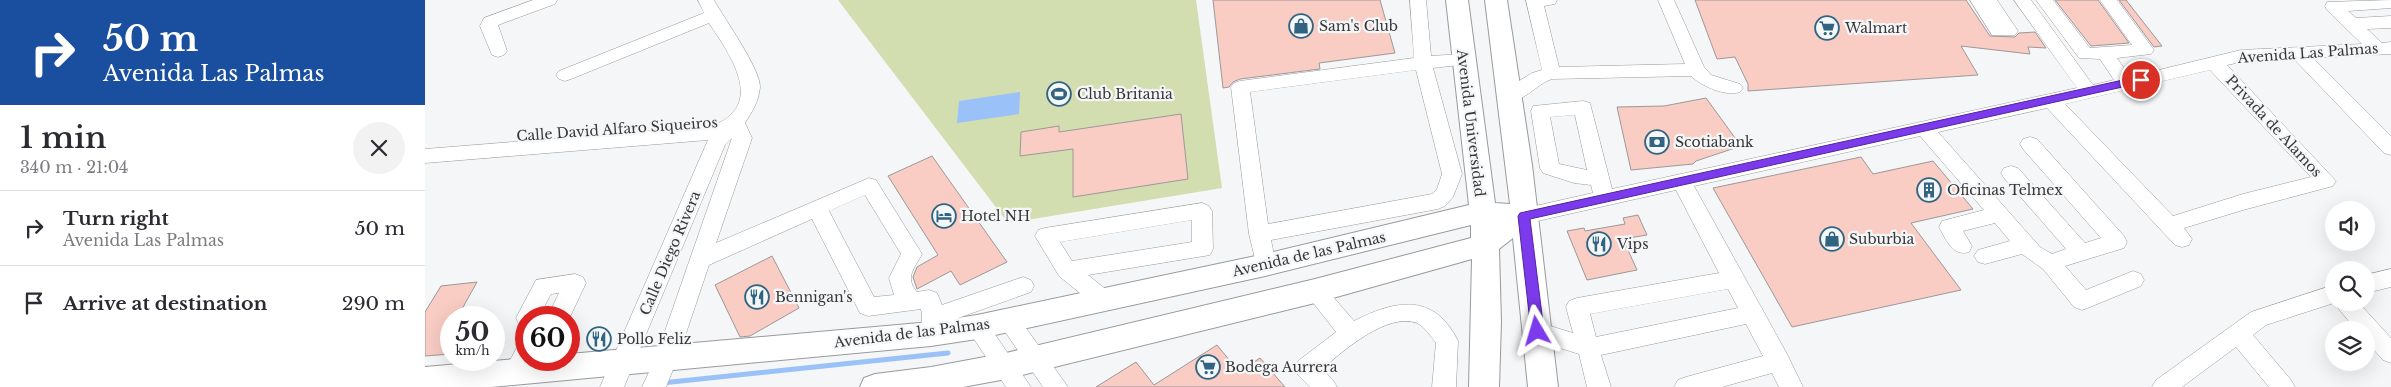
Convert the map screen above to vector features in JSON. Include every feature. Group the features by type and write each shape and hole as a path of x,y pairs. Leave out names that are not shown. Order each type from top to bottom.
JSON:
{"main road":[{"name":"Avenida Universidad","path":"1457,0 1462,60 1483,212 1486,349 1484,387"},
{"path":"1497,0 1519,165 1543,387"},
{"name":"Avenida de las Palmas","path":"580,370 618,375 667,357 932,325 977,327 1105,301 1265,265 1483,212 1524,216"},
{"path":"875,387 931,380 1012,377 1037,358 1315,291 1484,245 1524,216"},
{"name":"Avenida de las Palmas","path":"425,380 515,363"}],"street":[{"path":"498,50 489,26 490,22 549,0"},
{"path":"1259,234 1439,201 1446,192 1451,174 1423,63 1418,0"},
{"path":"1549,0 1534,1 1552,73"},
{"path":"1666,0 1696,70 1705,79 1734,88"},
{"path":"2044,0 2085,54 2145,50 2108,0"},
{"path":"1986,3 2023,5 2087,92"},
{"path":"2384,48 2352,24 2333,6 2391,3"},
{"path":"565,75 709,8"},
{"name":"Calle Diego Rivera","path":"618,375 717,142 736,124 750,98 753,86 751,74 709,8"},
{"path":"2352,24 2391,22"},
{"name":"Avenida Las Palmas","path":"1524,216 1925,129 2241,56 2384,48"},
{"path":"2297,52 2391,148"},
{"path":"2105,53 2126,84"},
{"path":"1265,265 1259,234 1240,87 1423,63 1462,60"},
{"name":"Privada de Alamos","path":"2051,100 2175,232 2243,202 2326,181 2213,62"},
{"path":"1511,105 1538,77 1552,73 1696,70"},
{"path":"1511,105 1539,111 1583,108 1604,198"},
{"path":"1539,111 1550,168"},
{"name":"Calle David Alfaro Siqueiros","path":"425,143 722,120 736,124"},
{"name":"Calle Diego Rivera","path":"654,387 667,357 742,138 736,124"},
{"name":"Calle David Alfaro Siqueiros","path":"425,156 714,133 736,124"},
{"path":"1925,129 2033,253 2050,263 2082,301 2133,280"},
{"path":"2030,144 2117,242 2050,263"},
{"path":"1519,165 1550,168 1574,176 1599,179"},
{"path":"2011,173 2081,252"},
{"path":"1681,181 1779,361 1791,387"},
{"path":"701,260 869,185 912,254 898,277 899,284 912,301"},
{"path":"817,208 868,307 929,299 932,325 1023,286"},
{"path":"1105,301 1067,270 1045,236 1202,211 1203,249 1217,275"},
{"path":"1962,246 1949,227 1999,214"},
{"path":"1985,256 2026,245"},
{"path":"1067,270 1203,249"},
{"path":"2375,282 2391,278"},
{"path":"1599,387 1577,307 1733,279"},
{"path":"533,306 544,286 575,283 564,306"},
{"path":"1315,291 1351,332"},
{"path":"2164,387 2259,318 2325,297"},
{"path":"2352,311 2391,353"},
{"path":"1325,387 1306,368 1351,332 1388,317 1407,313 1425,316 1447,341 1444,387"},
{"path":"1537,331 1589,348 1752,314"},
{"path":"1008,320 1057,387"},
{"path":"977,327 1012,377"},
{"path":"2238,332 2283,387"},
{"path":"1686,387 1779,361"}],"green space":[{"name":"Club Britania","path":"838,0 1196,0 1222,188 1008,223"}],"water":[{"path":"1020,92 1019,114 957,123 959,101"}],"building":[{"name":"Sam's Club","path":"1213,0 1380,0 1395,53 1319,63 1320,69 1240,79 1233,82 1229,87 1223,88"},
{"name":"Walmart","path":"1695,0 1966,0 1990,36 2015,37 2019,33 2035,32 2046,48 2028,47 2030,54 1961,46 1978,75 1748,91 1748,84 1735,57 1717,59"},
{"path":"2055,0 2098,0 2129,43 2091,46"},
{"path":"2119,0 2126,0 2162,46 2154,47"},
{"path":"1706,98 1741,146 1696,161 1693,164 1631,170 1617,107 1664,106"},
{"path":"1181,114 1188,179 1073,197 1073,149 1020,156 1021,132 1059,126 1059,132"},
{"name":"Hotel NH","path":"932,156 1007,262 960,285 951,271 917,289 913,277 917,267 938,255 888,176"},
{"name":"Suburbia","path":"1861,157 1873,174 1933,161 1973,209 1911,223 1961,290 1792,327 1713,188"},
{"name":"Vips","path":"1638,215 1647,235 1623,239 1637,270 1587,280 1567,231 1584,228 1585,231 1625,224 1623,218"},
{"name":"Bennigan's","path":"772,256 799,308 750,336 740,337 715,285"},
{"path":"477,282 464,306 440,306 440,355 425,356 425,312 441,286"},
{"name":"Bodega Aurrera","path":"1217,345 1239,372 1260,358 1285,387 1096,387 1136,362 1154,385"}],"waterway":[{"path":"662,383 948,353"}],"place":[{"name":"Sam's Club","path":"1301,26"},
{"name":"Walmart","path":"1827,28"},
{"name":"Club Britania","path":"1059,94"},
{"name":"Scotiabank","path":"1657,142"},
{"name":"Oficinas Telmex","path":"1929,190"},
{"name":"Hotel NH","path":"944,216"},
{"name":"Suburbia","path":"1832,239"},
{"name":"Vips","path":"1599,244"},
{"name":"Bennigan's","path":"757,297"},
{"name":"Pollo Feliz","path":"599,339"},
{"name":"Bodega Aurrera","path":"1208,367"}],"route":[{"path":"1537,331 1524,216 2141,80"}]}
